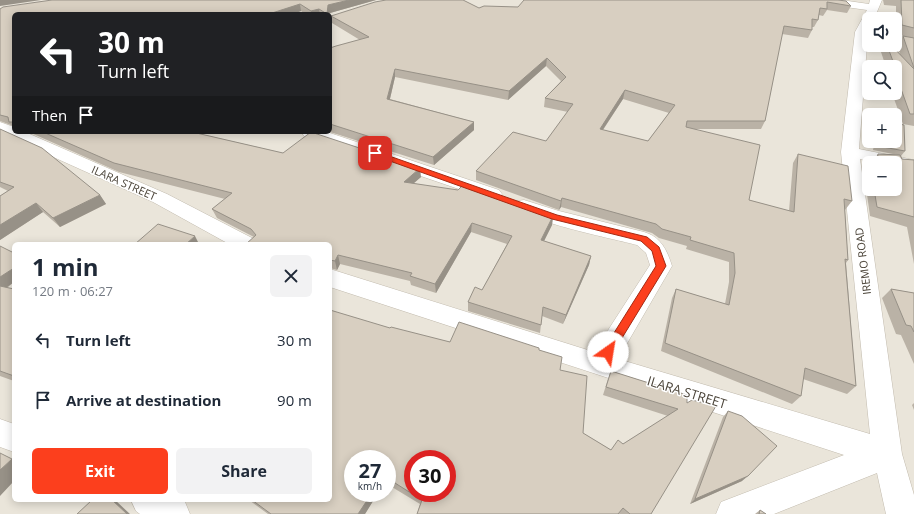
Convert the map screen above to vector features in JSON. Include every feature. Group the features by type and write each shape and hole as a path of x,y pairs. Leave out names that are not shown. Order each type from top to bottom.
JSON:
{"street":[{"name":"IREMO ROAD","path":"817,0 875,4"},
{"path":"902,40 914,43"},
{"name":"IREMO ROAD","path":"863,52 850,152 887,454 903,514"},
{"name":"ILARA STREET","path":"0,127 12,132"},
{"name":"ILARA STREET","path":"16,134 160,198 242,242"},
{"path":"316,134 402,162 554,217 644,239 656,250 661,266 600,365"},
{"path":"850,152 914,165"},
{"name":"ILARA STREET","path":"332,279 600,365 887,454"},
{"path":"0,433 12,437"},
{"path":"733,514 887,454"},
{"path":"151,502 173,514"}],"shaded area":[{"path":"0,0 914,0 914,514 0,514"}],"building":[{"path":"52,0 349,0 328,5 327,12 319,9 311,11 300,4 275,12 12,12 12,122 9,122 8,117 0,115 0,9 3,7"},
{"path":"386,0 463,0 479,8 484,6 518,7 524,0 846,1 851,6 827,2 827,9 820,8 818,20 812,19 812,30 784,26 765,121 687,121 686,127 760,145 749,200 794,212 798,154 848,166 852,201 844,199 848,260 845,259 856,386 805,368 801,396 665,343 676,289 729,305 735,273 734,253 690,240 691,237 662,229 656,224 562,198 561,201 476,171 513,132 546,141 573,104 545,98 566,77 547,58 509,91 395,69 387,99 474,122 433,157 332,125 332,47 369,37 332,16","holes":["625,90 675,105 648,141 600,129"]},
{"path":"901,0 914,0 914,28 902,25"},
{"path":"903,36 914,38 914,68"},
{"path":"890,52 898,52 914,69 914,114 910,114 902,92 902,60 892,60"},
{"path":"902,125 904,125 905,151 888,148 902,148"},
{"path":"0,129 42,148 100,195 53,218 36,203 0,225 0,196 14,187 0,182"},
{"path":"48,134 201,134 283,153 308,134 317,134 420,168 404,182 458,190 464,184 553,216 541,240 591,256 566,315 543,307 541,325 468,302 475,287 482,290 512,236 472,223 435,284 410,276 412,273 338,255 335,261 332,260 332,242 248,242 256,235 251,229 212,209 232,193 114,163"},
{"path":"878,154 900,156 878,156"},
{"path":"902,159 914,160 914,217 877,207 875,196 902,196"},
{"path":"158,224 195,236 188,242 137,242"},
{"path":"0,246 12,252 12,269 0,277"},
{"path":"0,286 12,289 12,375 0,371"},
{"path":"891,289 914,293 914,332 911,326 906,325"},
{"path":"332,311 390,328 391,327 450,342 459,322 562,357 560,370 587,376 583,433 611,450 618,440 623,444 678,409 606,387 611,371 687,395 687,403 692,400 716,406 651,514 630,514 623,508 618,514 417,514 421,502 456,502 456,450 404,450 404,489 396,484 396,450 344,450 344,502 366,502 358,514 271,514 255,502 332,502"},
{"path":"728,411 742,416 777,446 748,476 695,499"},
{"path":"0,453 12,459 0,470"},
{"path":"90,502 114,502 127,514 77,514"},
{"path":"760,510 766,514 759,514"}],"route":[{"path":"375,153 554,217 644,239 656,250 661,266 608,352"}]}
